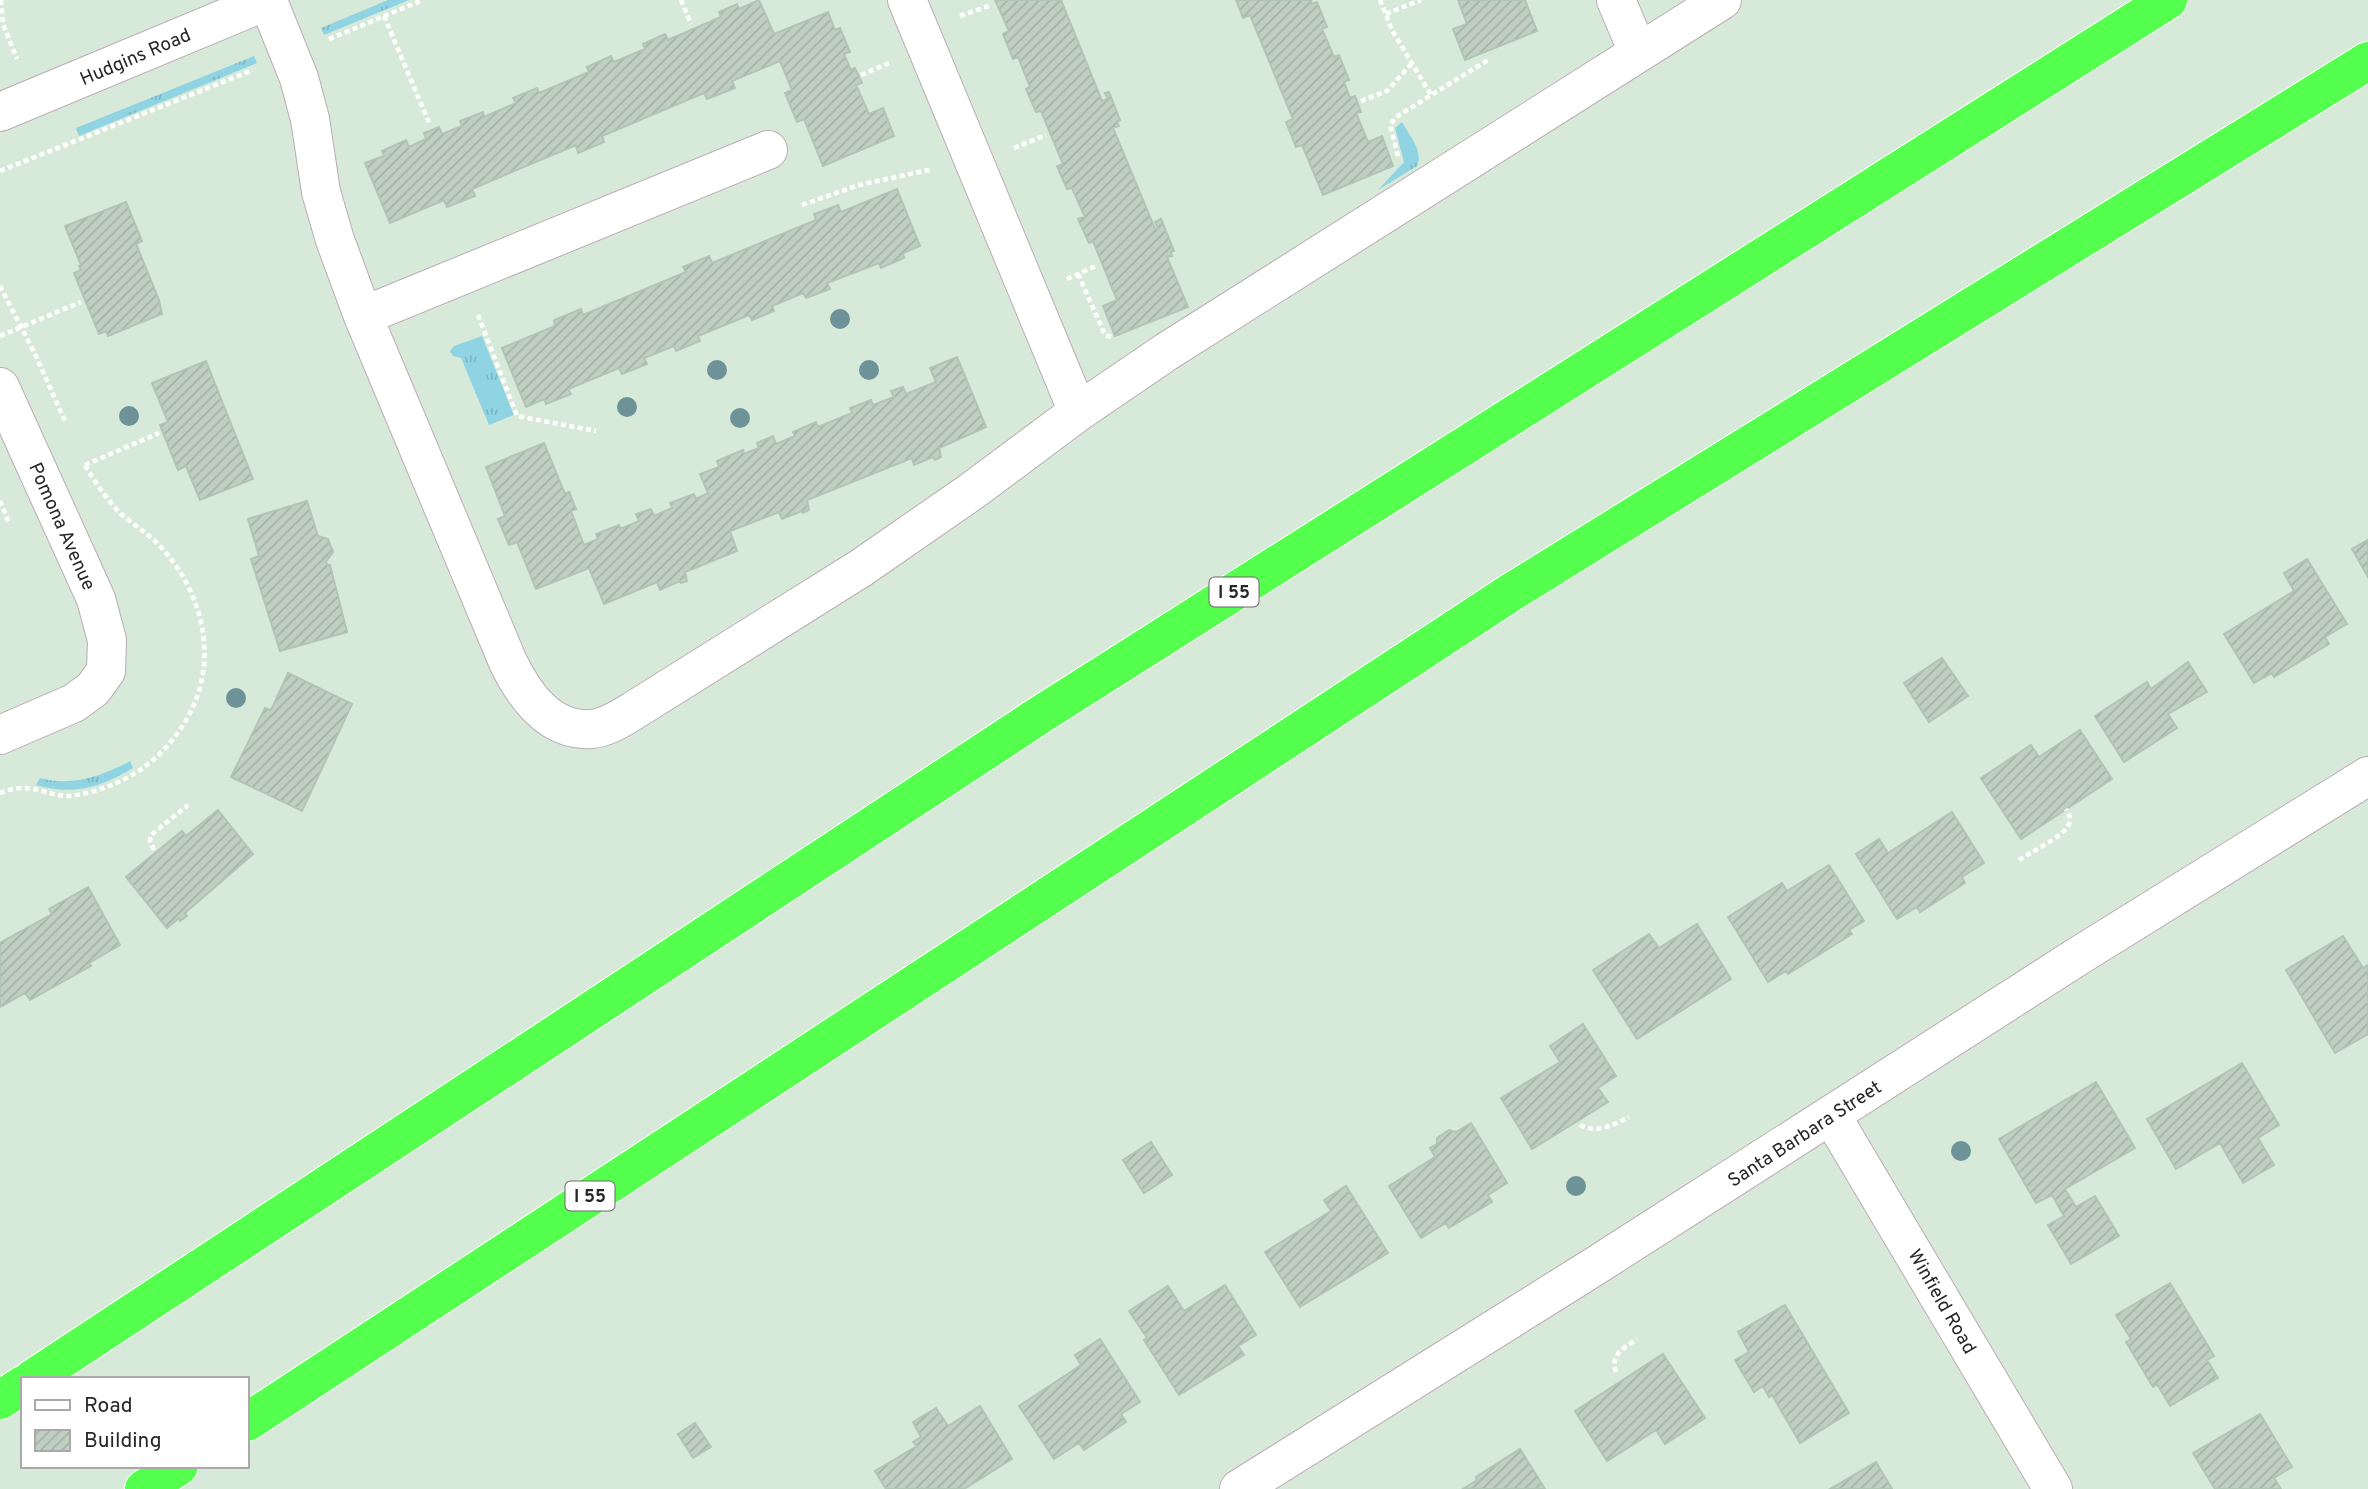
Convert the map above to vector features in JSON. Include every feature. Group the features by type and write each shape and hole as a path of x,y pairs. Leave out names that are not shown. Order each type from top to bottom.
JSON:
{"highway":[{"name":"I 55","path":"35,1377 1043,713 2168,0"},
{"name":"I 55","path":"248,1421 1510,593 2368,61"},
{"path":"0,1399 21,1386"},
{"path":"144,1489 176,1468"}],"street":[{"name":"Hudgins Road","path":"17,105 268,0"},
{"path":"268,0 290,55 310,119 321,192 335,240 363,316 519,683 533,703 549,717 571,728 593,729 614,722 636,709 883,553 1078,412 1271,284 1722,0"},
{"path":"907,0 1078,412"},
{"path":"1616,0 1638,52"},
{"path":"363,316 768,150"},
{"name":"Pomona Avenue","path":"0,387 96,599 107,639 106,671 93,689 74,703 0,735"},
{"name":"Santa Barbara Street","path":"1262,1483 1831,1115 2368,776"},
{"name":"Winfield Road","path":"1831,1115 2053,1489"}],"path":[{"path":"1,0 3,24 11,49 17,105"},
{"path":"0,171 423,0"},
{"path":"681,0 691,24"},
{"path":"1380,0 1392,30 1432,95"},
{"path":"1386,14 1421,0"},
{"path":"384,16 429,125"},
{"path":"1399,161 1390,125 1396,117 1488,60"},
{"path":"1361,101 1387,91 1412,63"},
{"path":"802,205 859,186 972,157"},
{"path":"1078,274 1105,335 1123,342"},
{"path":"462,275 517,416 596,430"},
{"path":"0,336 81,302"},
{"path":"85,465 159,433"},
{"path":"0,501 9,523"},
{"path":"154,850 150,841 151,835 188,805"},
{"path":"2019,860 2062,832 2070,819 2066,809"},
{"path":"1580,1125 1590,1130 1603,1129 1629,1117"},
{"path":"1616,1372 1613,1363 1616,1354 1637,1339"}],"green space":[{"path":"388,0 409,0 324,35 321,28"},
{"path":"254,56 257,63 79,136 76,128"},
{"path":"1402,122 1417,149 1417,166 1378,190 1404,162 1395,128"},
{"path":"482,336 514,415 489,425 461,358 453,356 450,351 454,346"},
{"path":"130,761 133,768 98,785 62,790 36,785 40,778 75,781 109,771"}],"building":[{"path":"759,0 774,34 828,12 835,30 840,28 850,52 844,54 851,70 855,68 862,83 856,85 869,114 883,108 894,136 823,166 804,119 797,122 785,93 792,90 780,61 732,81 735,88 707,99 704,93 602,136 604,142 578,153 576,145 472,189 475,196 447,207 444,200 390,223 365,163 384,156 382,151 406,140 409,147 426,139 424,133 439,127 442,134 462,126 460,121 483,112 484,117 516,103 513,98 537,88 539,93 589,72 587,67 611,56 614,62 645,49 643,44 665,34 668,40 721,17 719,12 737,4 739,9"},
{"path":"995,0 1061,0 1102,101 1108,99 1105,93 1109,92 1120,120 1117,122 1119,126 1113,128 1155,229 1158,228 1155,222 1161,219 1174,251 1171,252 1172,256 1167,257 1188,307 1115,336 1103,306 1117,300 1093,241 1089,243 1078,219 1085,217 1072,188 1067,189 1057,166 1063,164 1041,111 1036,112 1026,89 1030,87 1018,57 1013,59 1003,34 1009,31"},
{"path":"1236,0 1311,0 1312,4 1317,2 1327,27 1322,29 1334,57 1339,55 1349,80 1344,82 1350,98 1355,96 1361,112 1356,113 1368,142 1382,136 1393,166 1323,195 1302,145 1296,147 1286,122 1293,119 1250,15 1243,18"},
{"path":"1458,0 1525,0 1537,31 1465,60 1453,29 1467,24"},
{"path":"897,189 920,246 903,253 904,258 881,268 879,263 827,283 830,289 806,298 803,293 772,306 774,311 752,320 749,315 698,336 700,341 676,351 674,346 644,358 647,364 622,374 619,368 568,389 571,394 546,404 544,399 526,407 502,348 555,326 554,320 581,309 583,315 686,272 683,267 709,256 712,263 816,220 814,214 838,205 841,212"},
{"path":"126,202 142,241 136,244 162,314 108,336 106,331 99,334 74,273 81,270 81,265 65,226"},
{"path":"957,357 986,427 939,448 941,457 935,460 933,457 914,465 912,458 807,500 809,510 803,513 802,511 782,519 779,512 730,531 737,551 685,572 687,581 680,581 660,590 657,582 604,604 589,568 536,589 517,542 509,545 498,519 505,516 486,467 544,443 565,494 569,492 576,509 571,511 584,545 598,539 596,534 619,525 620,529 639,521 636,514 651,509 654,516 672,508 670,503 694,494 696,499 708,493 700,474 719,467 717,461 743,450 744,454 759,448 757,443 773,436 776,444 795,436 793,432 816,422 818,427 852,413 850,408 871,400 873,405 894,397 891,391 903,387 906,394 936,382 930,368"},
{"path":"206,361 253,479 200,500 186,466 178,470 160,425 168,422 152,383"},
{"path":"307,501 318,536 328,539 333,552 326,562 330,565 347,632 280,651 251,559 259,556 248,519"},
{"path":"2368,540 2368,577 2352,549"},
{"path":"2307,559 2347,624 2325,637 2329,644 2274,677 2272,673 2254,683 2224,634 2294,591 2284,573"},
{"path":"1942,658 1968,696 1929,722 1904,683"},
{"path":"2188,662 2207,692 2168,714 2177,728 2124,762 2095,716 2147,682 2151,689"},
{"path":"288,673 352,704 302,811 231,777 265,708 271,710"},
{"path":"2080,730 2112,779 2021,839 1981,778 2031,745 2039,757"},
{"path":"218,810 253,854 185,913 187,916 180,921 179,918 167,928 126,877 182,831 186,836"},
{"path":"1952,812 1984,863 1962,877 1965,883 1920,912 1917,907 1897,919 1856,854 1879,839 1888,853"},
{"path":"1829,865 1864,921 1849,930 1852,934 1788,974 1786,971 1768,982 1728,917 1782,883 1787,891"},
{"path":"88,887 120,945 89,963 91,966 30,1000 25,993 0,1007 0,943 52,914 49,909"},
{"path":"1697,924 1731,979 1637,1039 1593,970 1649,934 1659,948"},
{"path":"2343,936 2363,968 2368,965 2368,1034 2335,1053 2286,970"},
{"path":"1583,1024 1616,1076 1598,1088 1608,1102 1532,1149 1501,1098 1560,1062 1550,1046"},
{"path":"2242,1063 2279,1125 2258,1138 2274,1165 2243,1183 2220,1143 2176,1169 2147,1119"},
{"path":"2096,1082 2135,1148 2065,1189 2076,1207 2095,1196 2119,1236 2071,1264 2048,1225 2064,1216 2052,1195 2036,1203 1999,1139"},
{"path":"1471,1123 1507,1183 1488,1195 1492,1202 1449,1228 1446,1223 1421,1238 1389,1186 1435,1157 1430,1148 1437,1144 1437,1138 1449,1130 1456,1132"},
{"path":"1151,1142 1172,1175 1144,1193 1123,1160"},
{"path":"1346,1186 1388,1253 1300,1307 1265,1252 1331,1211 1324,1200"},
{"path":"2170,1283 2214,1356 2207,1360 2218,1378 2170,1406 2157,1384 2153,1387 2126,1342 2131,1339 2116,1315"},
{"path":"1225,1285 1256,1335 1238,1346 1244,1355 1179,1395 1129,1311 1168,1286 1184,1311"},
{"path":"1785,1305 1849,1413 1800,1443 1772,1395 1769,1397 1763,1386 1754,1392 1735,1360 1749,1352 1738,1332"},
{"path":"1100,1339 1140,1402 1121,1414 1126,1422 1084,1450 1079,1443 1054,1459 1019,1406 1081,1365 1075,1355"},
{"path":"1663,1354 1705,1418 1665,1444 1656,1430 1607,1461 1575,1411"},
{"path":"980,1406 1012,1459 964,1489 886,1489 875,1471 917,1446 913,1442 921,1437 913,1422 936,1408 948,1426"},
{"path":"2260,1414 2292,1467 2274,1478 2281,1489 2215,1489 2193,1453"},
{"path":"695,1423 711,1447 693,1458 678,1434"},
{"path":"1520,1449 1545,1489 1463,1489 1477,1480 1476,1477"},
{"path":"1876,1462 1892,1489 1830,1489"}]}
